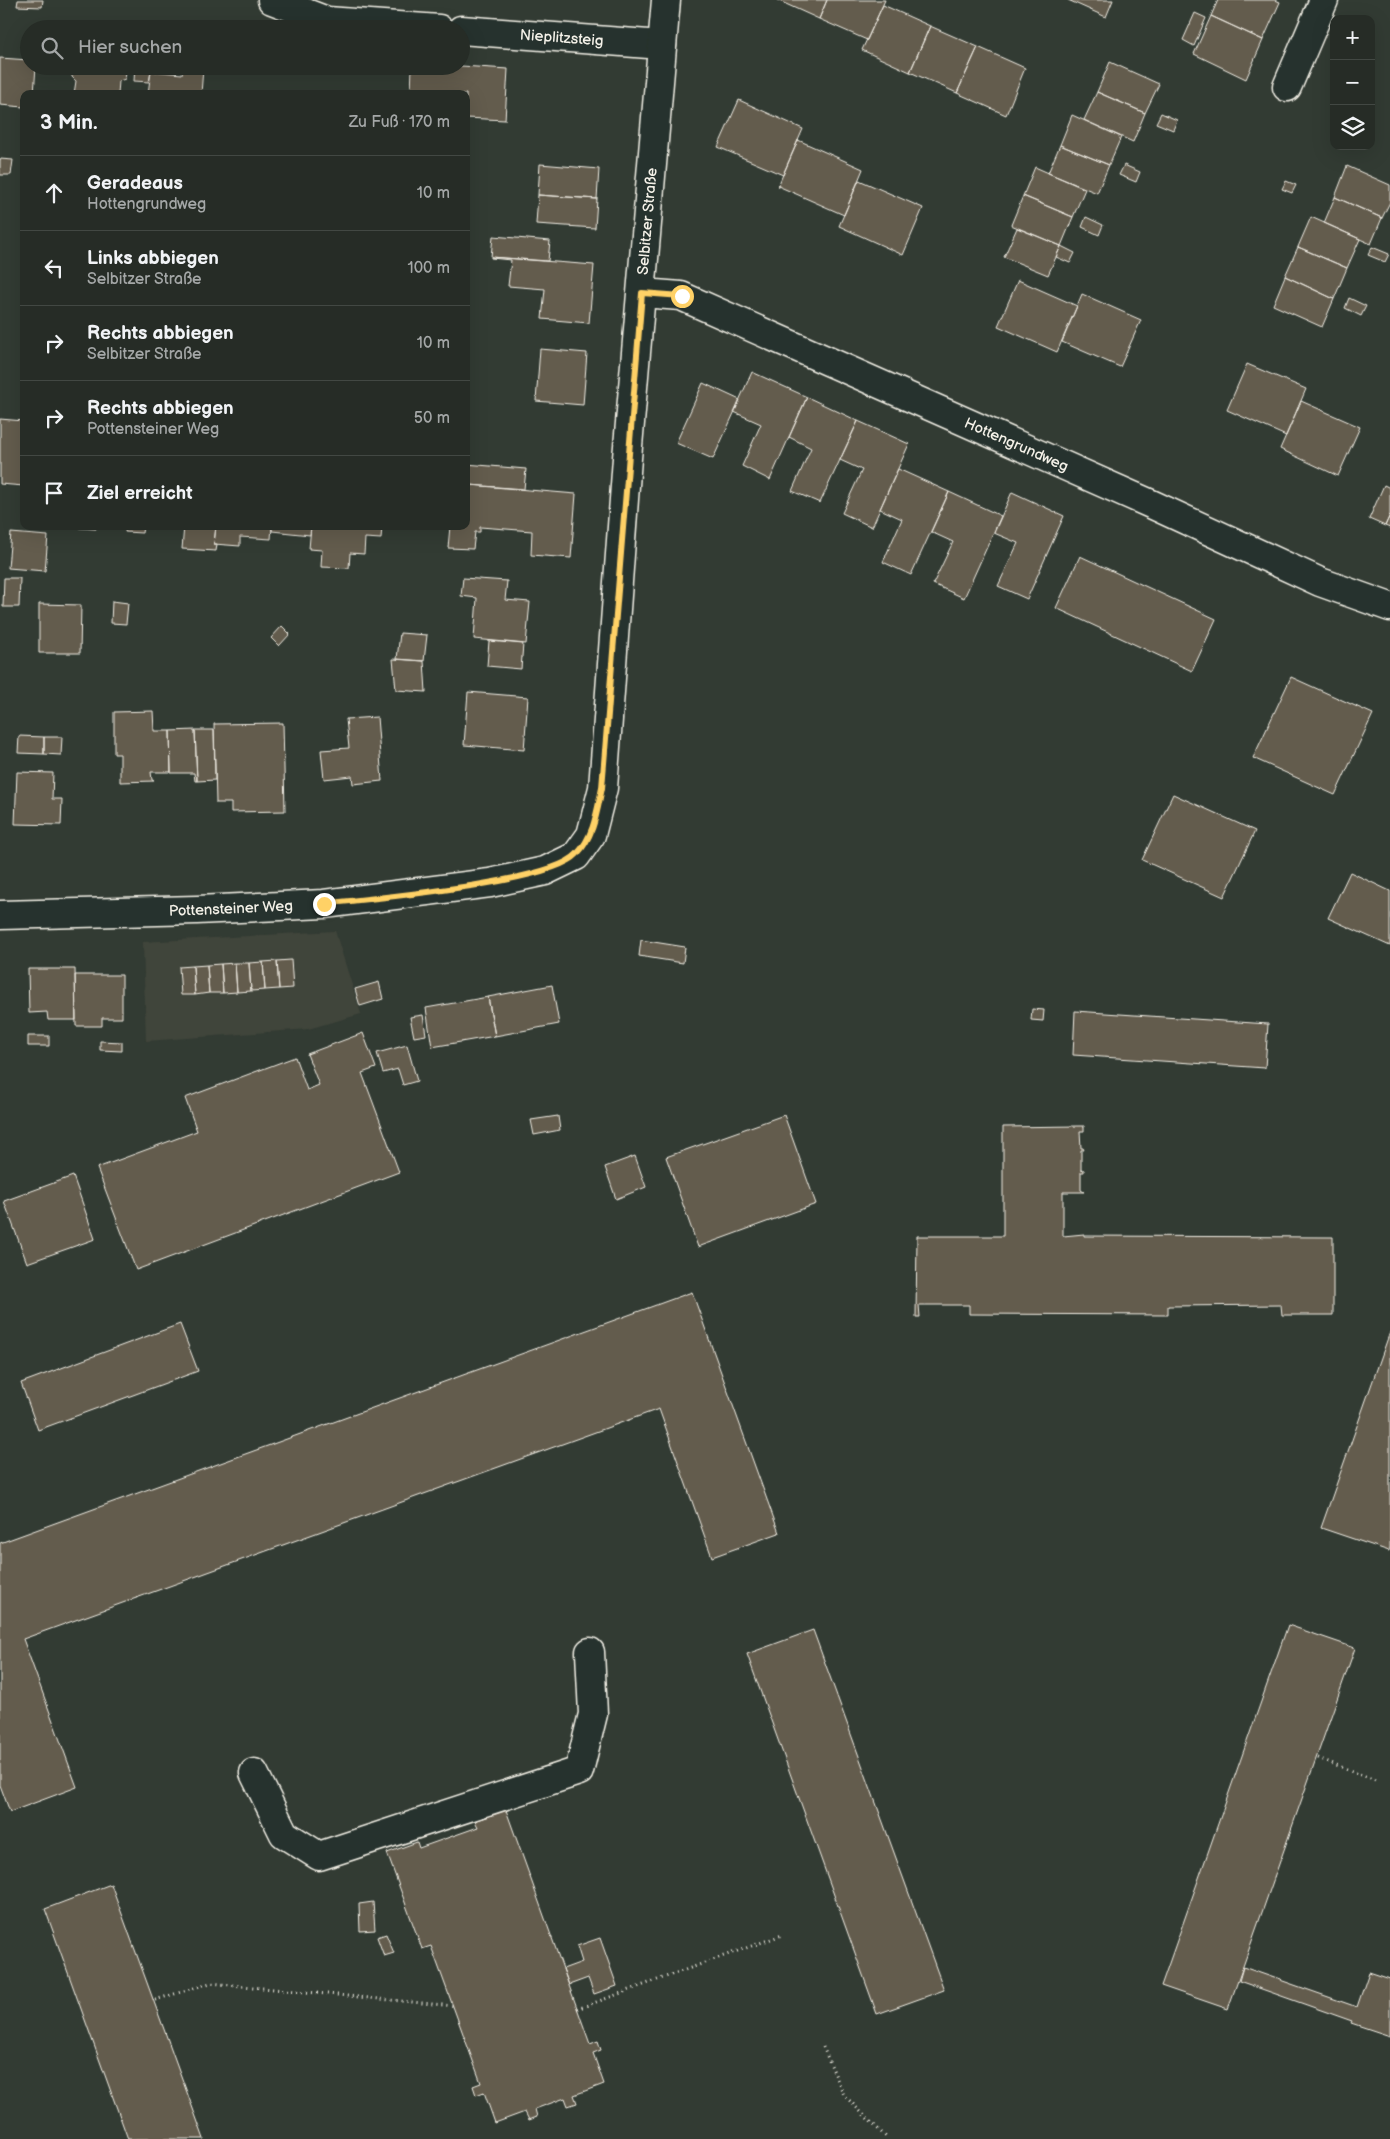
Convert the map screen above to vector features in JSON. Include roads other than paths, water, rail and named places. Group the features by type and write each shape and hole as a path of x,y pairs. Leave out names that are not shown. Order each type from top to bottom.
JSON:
{"street":[{"path":"272,0 324,20"},
{"name":"Selbitzer Straße","path":"576,856 591,835 602,788 666,0"},
{"path":"1287,87 1324,0"},
{"name":"Nieplitzsteig","path":"470,31 662,44"},
{"name":"Hottengrundweg","path":"642,293 682,296 1160,508 1320,582 1390,606"},
{"name":"Pottensteiner Weg","path":"0,915 178,911 324,904 490,883 545,871 576,856"},
{"path":"254,1773 284,1834 319,1856 579,1772 593,1714 590,1652"}]}
